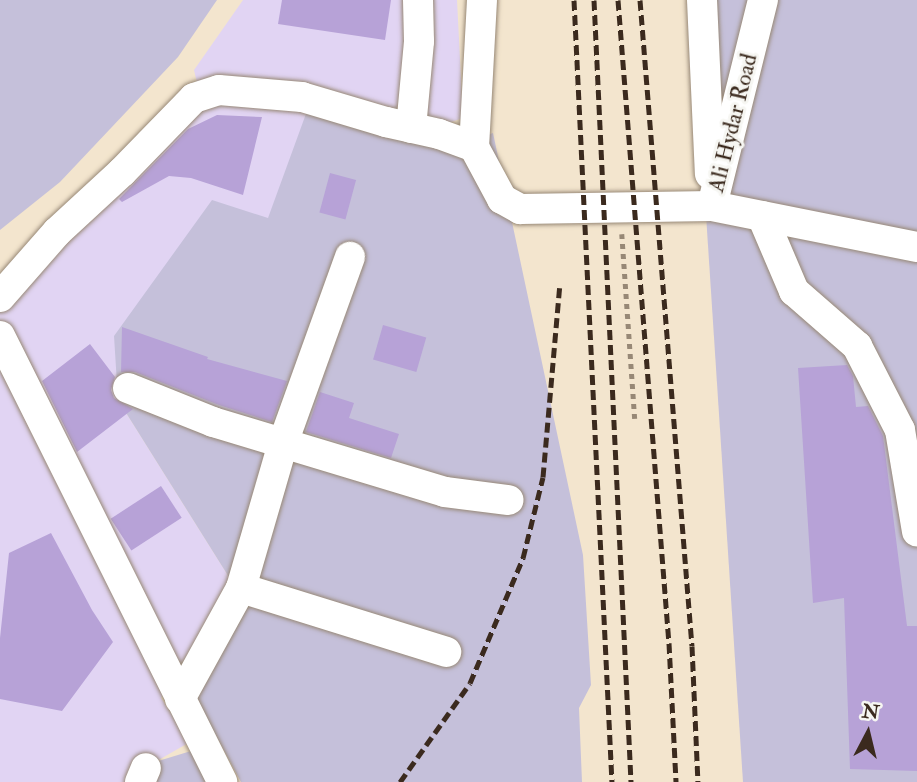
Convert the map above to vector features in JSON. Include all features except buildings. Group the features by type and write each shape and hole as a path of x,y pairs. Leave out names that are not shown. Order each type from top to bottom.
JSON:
{"street":[{"path":"411,128 419,41 418,0"},
{"path":"482,0 474,148 502,199 520,209 621,205 712,206 702,0"},
{"name":"Ali Hydar Road","path":"763,0 712,206 917,247"},
{"path":"0,297 57,232 122,172 194,98 219,90 302,97 474,148"},
{"path":"762,216 793,291 857,346 909,430 917,532"},
{"path":"180,699 241,588 283,443 351,257"},
{"path":"0,336 222,782"},
{"path":"128,388 213,422 445,492 508,500"},
{"path":"241,588 446,652"}],"path":[{"path":"621,205 635,419"}],"shaded area":[{"path":"0,0 217,0 178,57 60,182 0,230"},
{"path":"243,0 457,0 463,118 439,126 268,219 118,400 232,582 161,698 190,742 155,762 147,782 0,782 0,303 203,108 194,70"},
{"path":"692,0 917,0 917,782 743,782"},
{"path":"307,111 447,149 493,133 583,555 591,685 579,708 582,782 241,782 193,693 232,582 118,400 114,336 212,200 268,218"},
{"path":"191,751 209,782 147,782 155,762"}],"railway":[{"path":"574,0 612,782"},
{"path":"594,0 631,782"},
{"path":"618,0 669,643 676,782"},
{"path":"640,0 692,646 698,782"},
{"path":"400,782 470,683 523,558 543,477 560,283"}]}
